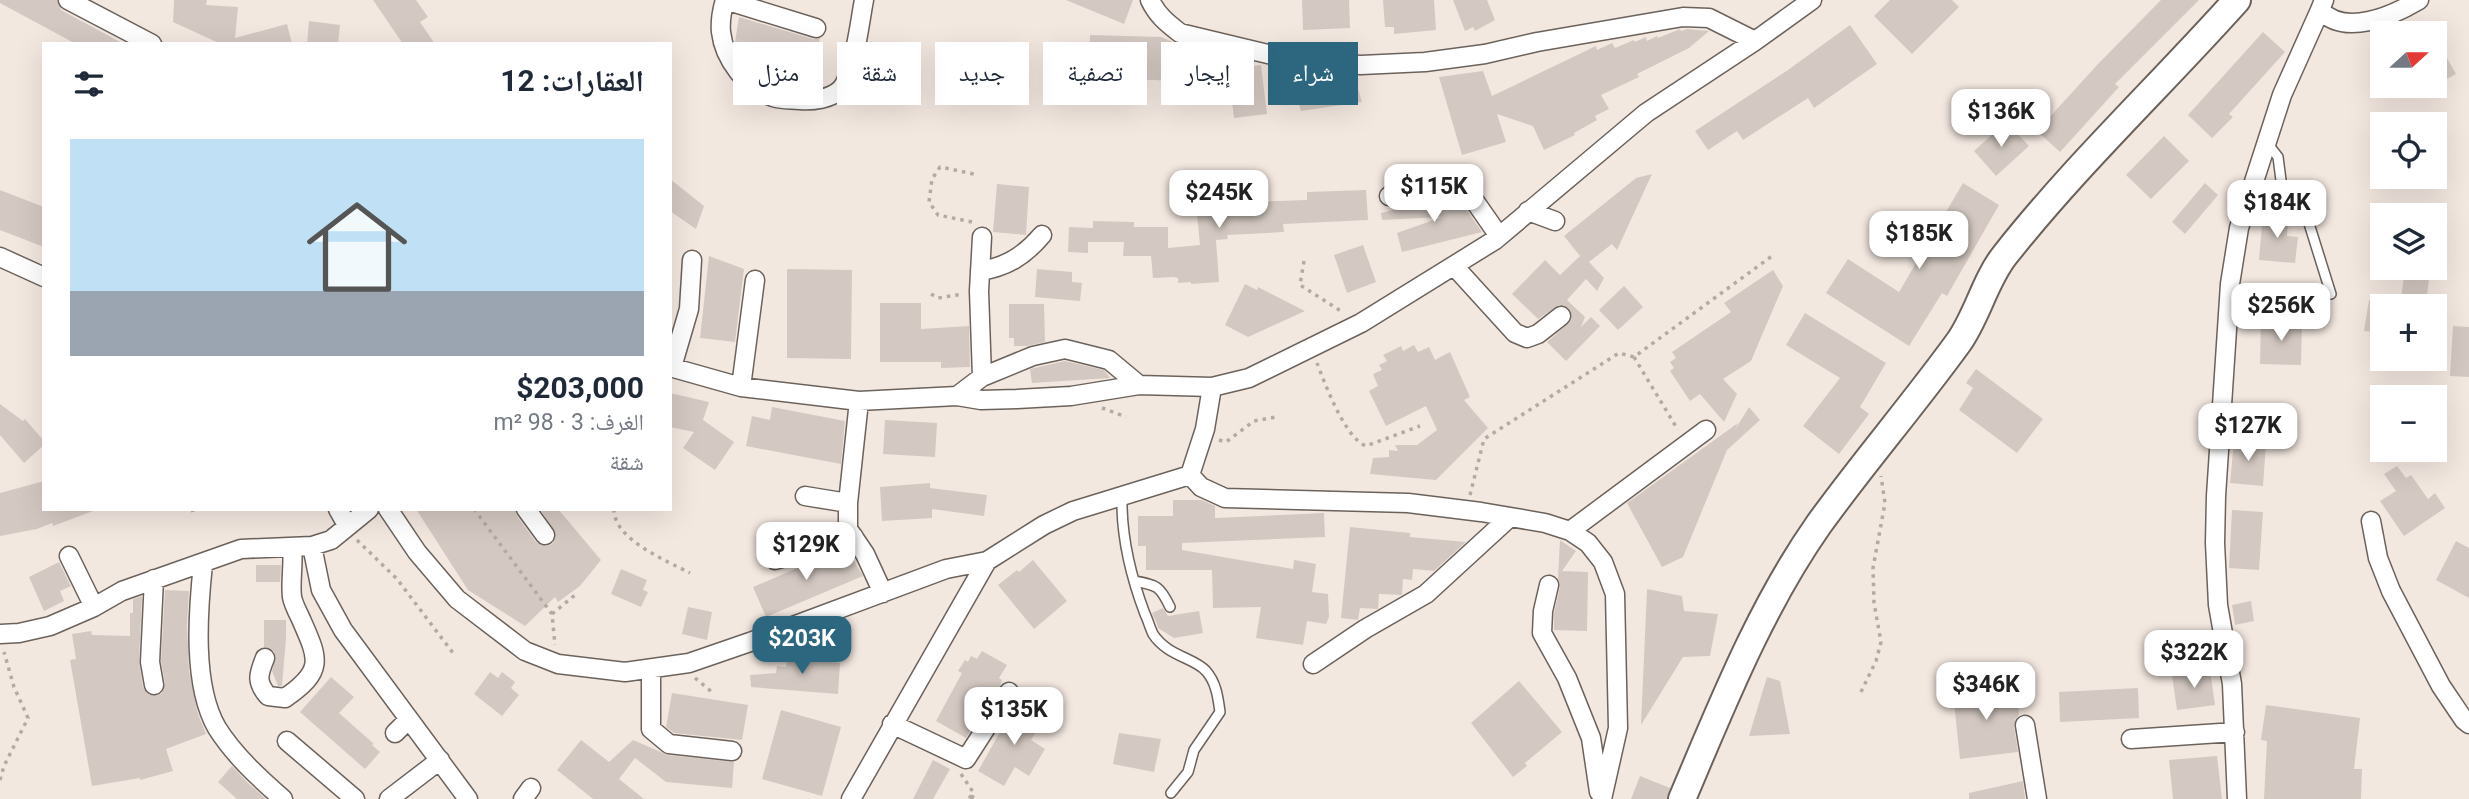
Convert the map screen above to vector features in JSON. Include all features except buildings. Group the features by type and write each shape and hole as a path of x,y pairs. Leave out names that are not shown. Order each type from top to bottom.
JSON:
{"main road":[{"path":"1682,799 1757,627 1818,526 1916,402 1964,334 2003,257 2103,143 2167,78 2237,0"}],"street":[{"path":"68,0 148,42"},
{"path":"816,28 725,0 721,13 721,33 728,55 741,75 755,88 774,98 810,101 825,98 841,89 854,53 864,0"},
{"path":"1150,0 1165,22 1180,33 1301,62 1361,65 1425,62 1485,54 1536,42 1683,17 1709,18 1755,41"},
{"path":"672,367 741,387 859,401 957,396 981,400 1017,400 1071,396 1139,386 1212,387 1249,378 1361,323 1499,236 1646,113 1812,0"},
{"path":"2322,5 2329,19 2360,22 2388,15 2419,0"},
{"path":"2237,799 2232,684 2218,605 2216,496 2230,285 2239,228 2282,95 2322,5"},
{"path":"1389,196 1467,190 1499,236"},
{"path":"1528,211 1555,221"},
{"path":"980,271 1012,262 1030,249 1042,235"},
{"path":"982,237 979,291 982,377"},
{"path":"0,257 42,276"},
{"path":"672,364 689,309 692,260"},
{"path":"1454,266 1515,333 1527,338 1538,334 1561,316"},
{"path":"741,387 755,279"},
{"path":"957,396 982,377 1033,356 1065,349 1109,360 1139,386"},
{"path":"1190,475 1203,437 1212,387"},
{"path":"859,401 848,503 848,529 883,593"},
{"path":"1570,531 1706,430"},
{"path":"1190,475 1201,487 1225,498 1408,503 1466,510 1545,523 1570,531 1588,543 1603,562 1615,594 1618,728 1601,799"},
{"path":"389,511 417,552 457,599 524,650 558,664 625,672 689,663 946,569 987,561 1044,525 1098,502 1190,475"},
{"path":"805,496 848,503"},
{"path":"339,511 347,525"},
{"path":"2,641 19,633 50,626 94,607 122,591 241,549 312,547 331,540 366,511"},
{"path":"527,511 545,535"},
{"path":"1313,664 1365,629 1426,594 1510,517"},
{"path":"2371,521 2378,558 2397,601 2441,686 2469,724"},
{"path":"775,560 854,537"},
{"path":"312,547 321,590 343,630 468,799"},
{"path":"265,658 258,674 258,684 268,696 285,698 312,676 316,660 292,598 292,548"},
{"path":"69,556 94,607"},
{"path":"851,799 987,561"},
{"path":"203,564 197,620 208,704 217,728 254,774 283,799"},
{"path":"154,579 150,662 154,685"},
{"path":"1549,586 1543,611 1542,633 1567,678 1591,738 1601,799"},
{"path":"651,669 651,729 669,744 732,751"},
{"path":"892,724 966,759 1009,692"},
{"path":"395,733 410,719"},
{"path":"2025,725 2037,799"},
{"path":"2131,738 2235,732"},
{"path":"287,741 355,799"},
{"path":"389,799 440,760"}],"lane":[{"path":"2267,142 2278,157 2282,188 2302,201 2330,293"},
{"path":"1122,496 1121,521 1134,581 1154,635 1174,654 1206,669 1217,691 1220,712 1194,750 1188,772 1171,793"},
{"path":"1134,581 1155,585 1162,591 1170,607"}],"path":[{"path":"974,174 940,167 932,179 929,202 938,215 976,223 982,237"},
{"path":"1634,357 1772,256"},
{"path":"1304,261 1300,285 1361,323"},
{"path":"931,295 938,298 979,291"},
{"path":"1310,348 1330,395 1358,443 1366,446 1420,426"},
{"path":"1466,510 1484,439 1619,353 1634,357 1686,443"},
{"path":"1203,437 1226,442 1254,421 1276,417"},
{"path":"1861,692 1876,661 1881,642 1874,603 1873,568 1885,503 1877,450"},
{"path":"475,511 552,614 558,664"},
{"path":"615,511 619,528 652,554 690,573"},
{"path":"347,525 356,539 397,579 453,653"},
{"path":"552,614 575,595"},
{"path":"0,780 4,766 28,718 14,687 2,641"},
{"path":"971,796 977,799"}]}
